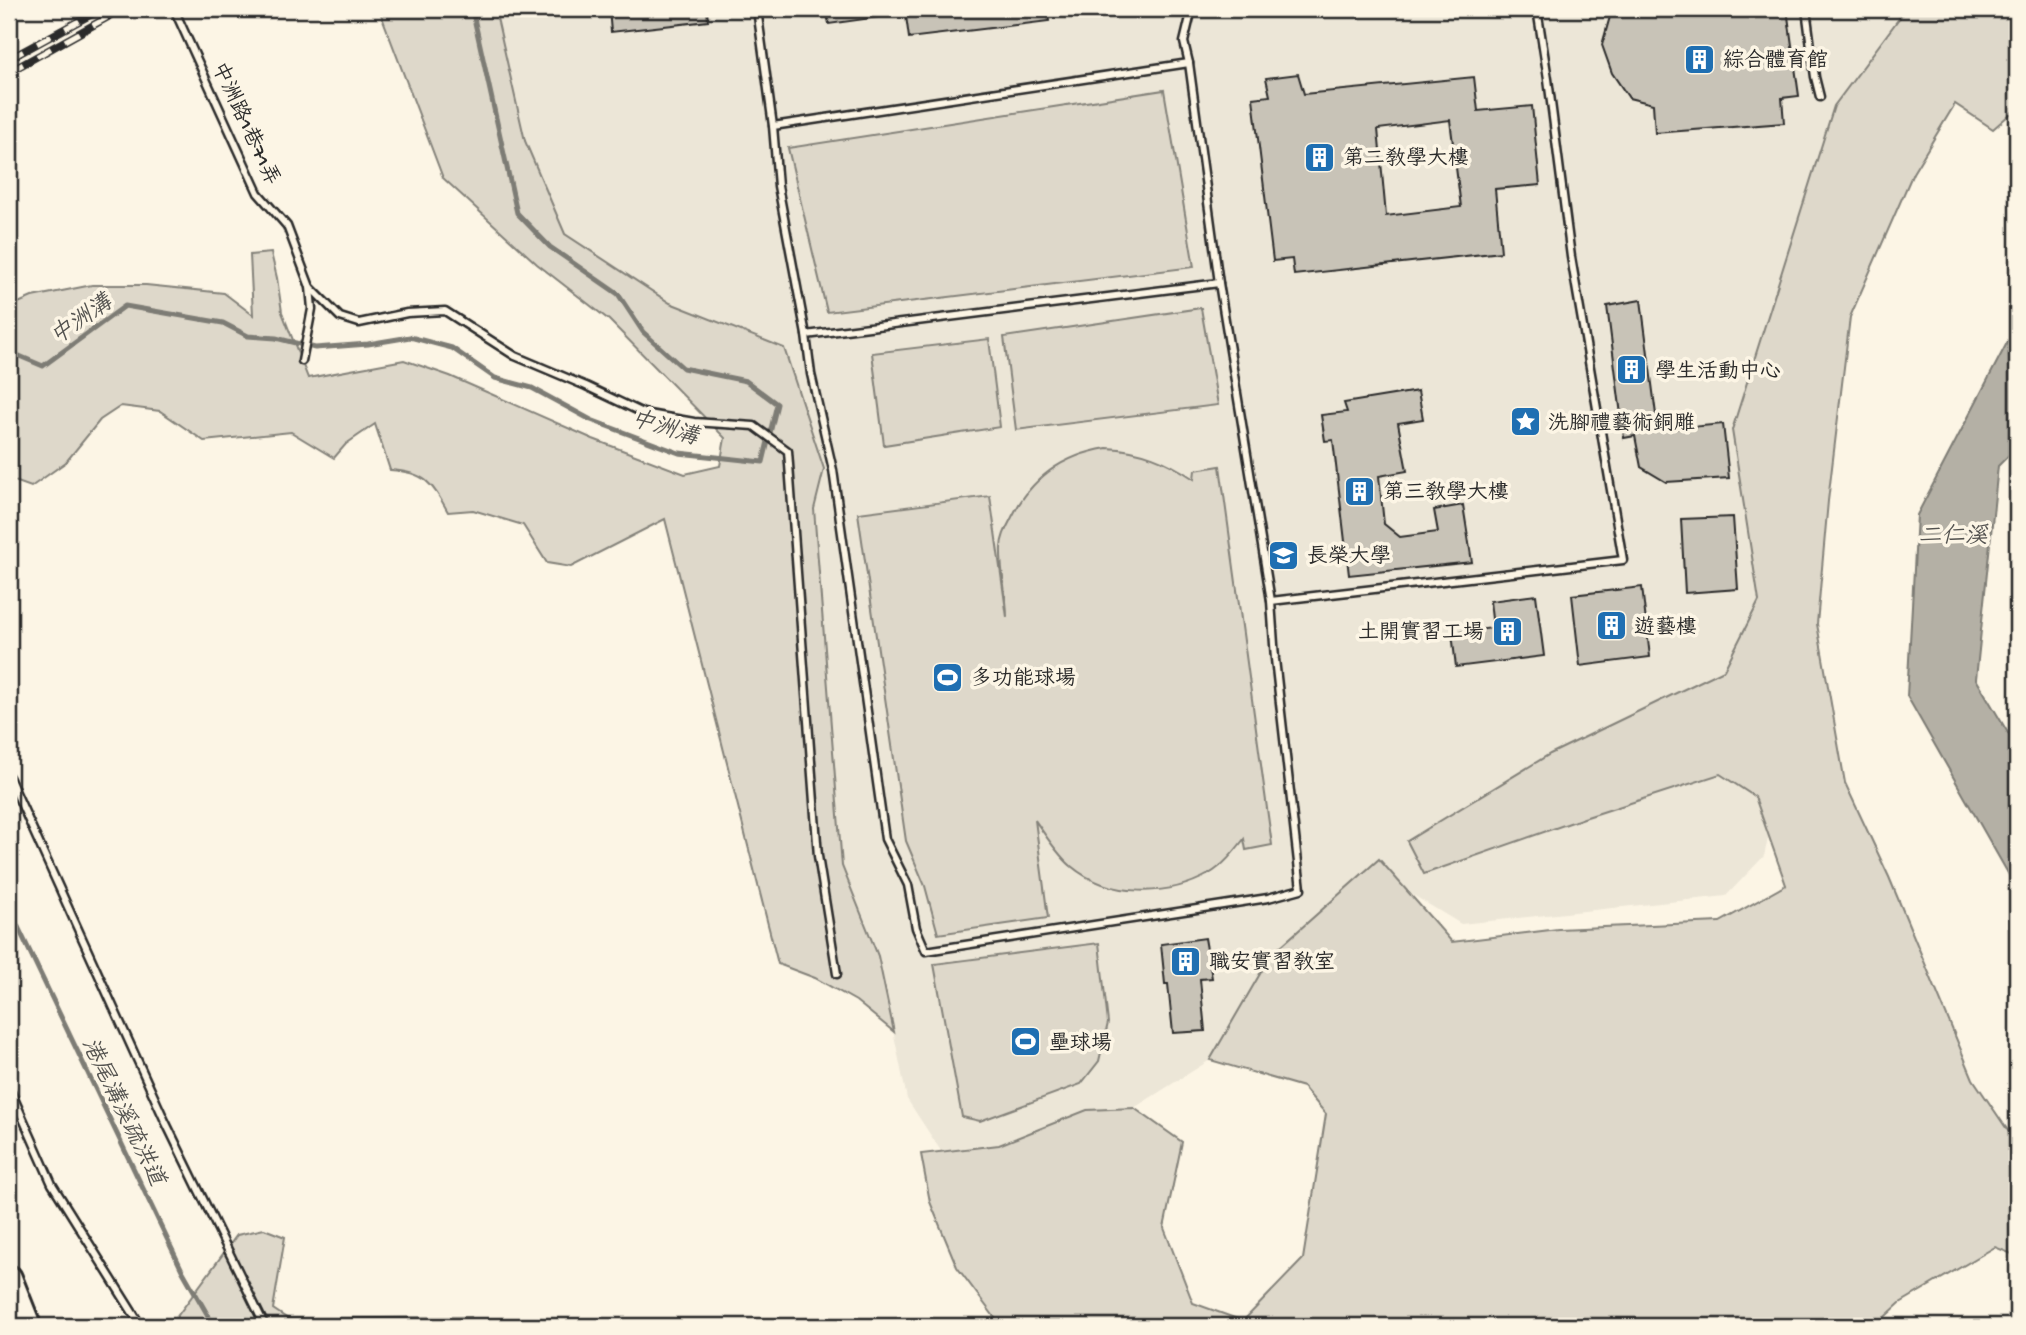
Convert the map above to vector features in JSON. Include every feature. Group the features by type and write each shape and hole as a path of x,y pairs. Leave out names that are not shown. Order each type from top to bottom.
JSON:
{"highway":[{"path":"9,1278 28,1326"}],"lane":[{"name":"中洲路1巷71弄","path":"174,9 258,193 287,226 310,287"},
{"path":"757,9 778,186 811,374 833,470 885,839 908,885 916,928 926,951 1268,898 1301,890 1271,601 1219,283 1184,42 1192,9"},
{"path":"1271,601 1623,560 1571,257 1537,9"},
{"path":"1806,9 1820,97"},
{"path":"773,127 1189,64"},
{"path":"806,335 1219,283"},
{"path":"302,361 312,309 310,287"},
{"path":"310,287 340,317 359,323 407,313 445,311 515,356 643,413 694,422 754,426 788,451 818,856 837,974"},
{"path":"9,777 165,1121 265,1326"},
{"path":"9,1087 52,1184 141,1326"}],"shaded area":[{"path":"379,9 495,9 525,141 565,234 670,303 784,348 824,469 814,509 842,866 878,956 894,1032 856,1001 815,978 778,964 665,519 571,567 547,563 523,525 473,510 448,512 426,481 412,473 390,470 375,424 346,444 334,458 291,432 204,441 160,411 121,406 100,420 66,462 31,487 9,479 9,307 32,297 92,285 146,285 224,293 253,315 250,255 271,253 282,312 308,378 404,360 450,376 593,439 685,474 720,466 725,438 609,320 537,264 443,178"},
{"name":"長榮大學","path":"495,9 1906,9 1834,107 1732,430 1759,601 1782,778 1764,856 1726,896 1461,924 1375,872 1271,955 1210,1060 1134,1108 1087,1110 999,1145 941,1151 907,1099 878,956 842,866 814,509 824,469 784,349 670,303 565,234 525,141"},
{"path":"1906,9 2017,9 2017,108 1993,129 1955,104 1913,173 1850,317 1828,501 1817,624 1845,783 1889,877 1973,1079 2017,1144 2017,1256 1995,1247 1900,1303 1875,1326 1001,1326 957,1267 930,1202 921,1154 999,1145 1087,1110 1134,1108 1182,1142 1164,1228 1193,1303 1243,1321 1303,1259 1326,1114 1303,1087 1210,1060 1271,955 1379,859 1452,942 1558,929 1720,922 1786,885 1755,797 1720,774 1424,874 1407,841 1550,754 1724,670 1759,601 1732,430 1834,106"},
{"path":"1164,90 1194,267 827,312 788,148"},
{"path":"1201,308 1218,405 1016,430 1004,337"},
{"path":"989,339 1000,427 884,445 872,353"},
{"path":"1107,448 1153,457 1194,479 1195,470 1220,466 1272,845 1246,850 1244,839 1224,863 1193,882 1139,891 1103,884 1071,866 1035,820 1048,918 938,934 925,886 906,841 858,513 990,496 1007,617 1001,544 1006,528 1020,503 1050,471 1077,456"},
{"name":"壘球場","path":"1099,943 1108,1023 1099,1061 1081,1084 980,1121 962,1117 934,964"},
{"path":"264,1229 285,1237 273,1309 288,1319 471,1317 470,1326 170,1326 237,1235"}],"water":[{"name":"二仁溪","path":"2017,335 2017,447 1998,466 1976,679 2017,748 2017,889 1907,696 1917,515 2008,341"}],"building":[{"path":"609,9 707,9 708,21 611,32"},
{"path":"826,9 878,9 879,17 829,24"},
{"path":"905,9 1047,9 1049,21 909,38"},
{"name":"綜合體育館","path":"1619,9 1787,9 1799,96 1782,98 1784,123 1655,133 1653,104 1629,98 1612,73 1602,45 1611,13"},
{"name":"第二教學大樓","path":"1298,74 1304,94 1474,77 1478,111 1532,106 1540,185 1495,189 1501,252 1294,275 1292,259 1273,261 1253,98 1270,96 1266,78","holes":["1450,120 1461,207 1386,216 1378,129"]},
{"path":"1641,300 1658,430 1723,424 1729,478 1666,482 1641,467 1635,436 1624,438 1607,306"},
{"name":"第三教學大樓","path":"1418,391 1423,419 1398,423 1407,471 1379,476 1384,524 1400,537 1438,532 1434,510 1463,505 1472,562 1349,575 1333,440 1325,441 1321,415 1347,412 1344,403"},
{"name":"遊藝樓","path":"1733,517 1738,589 1685,593 1681,519"},
{"name":"遊藝樓","path":"1642,587 1650,657 1580,666 1572,595"},
{"name":"土開實習工場","path":"1536,595 1544,656 1456,667 1452,633 1493,628 1490,601"},
{"path":"1205,938 1212,978 1200,979 1205,1031 1173,1033 1161,944"}],"waterway":[{"name":"中洲溝","path":"9,347 17,355 43,366 125,306 223,323 248,336 276,338 315,348 368,344 410,337 452,348 495,378 532,388 591,420 679,453 763,462 777,404 746,381 683,368 643,332 618,294 550,247 517,213 472,9"},
{"name":"港尾溝溪疏洪道","path":"9,908 182,1270 214,1326"}],"railway":[{"path":"9,59 101,9"},
{"path":"9,72 118,9"}],"place":[{"name":"綜合體育館","path":"1700,59"},
{"name":"第二教學大樓","path":"1320,157"},
{"name":"學生活動中心","path":"1632,370"},
{"name":"洗腳禮藝術銅雕","path":"1525,422"},
{"name":"第三教學大樓","path":"1360,491"},
{"name":"長榮大學","path":"1284,555"},
{"name":"遊藝樓","path":"1611,626"},
{"name":"土開實習工場","path":"1507,631"},
{"name":"多功能球場","path":"948,677"},
{"name":"職安實習教室","path":"1186,961"},
{"name":"壘球場","path":"1026,1042"}]}
